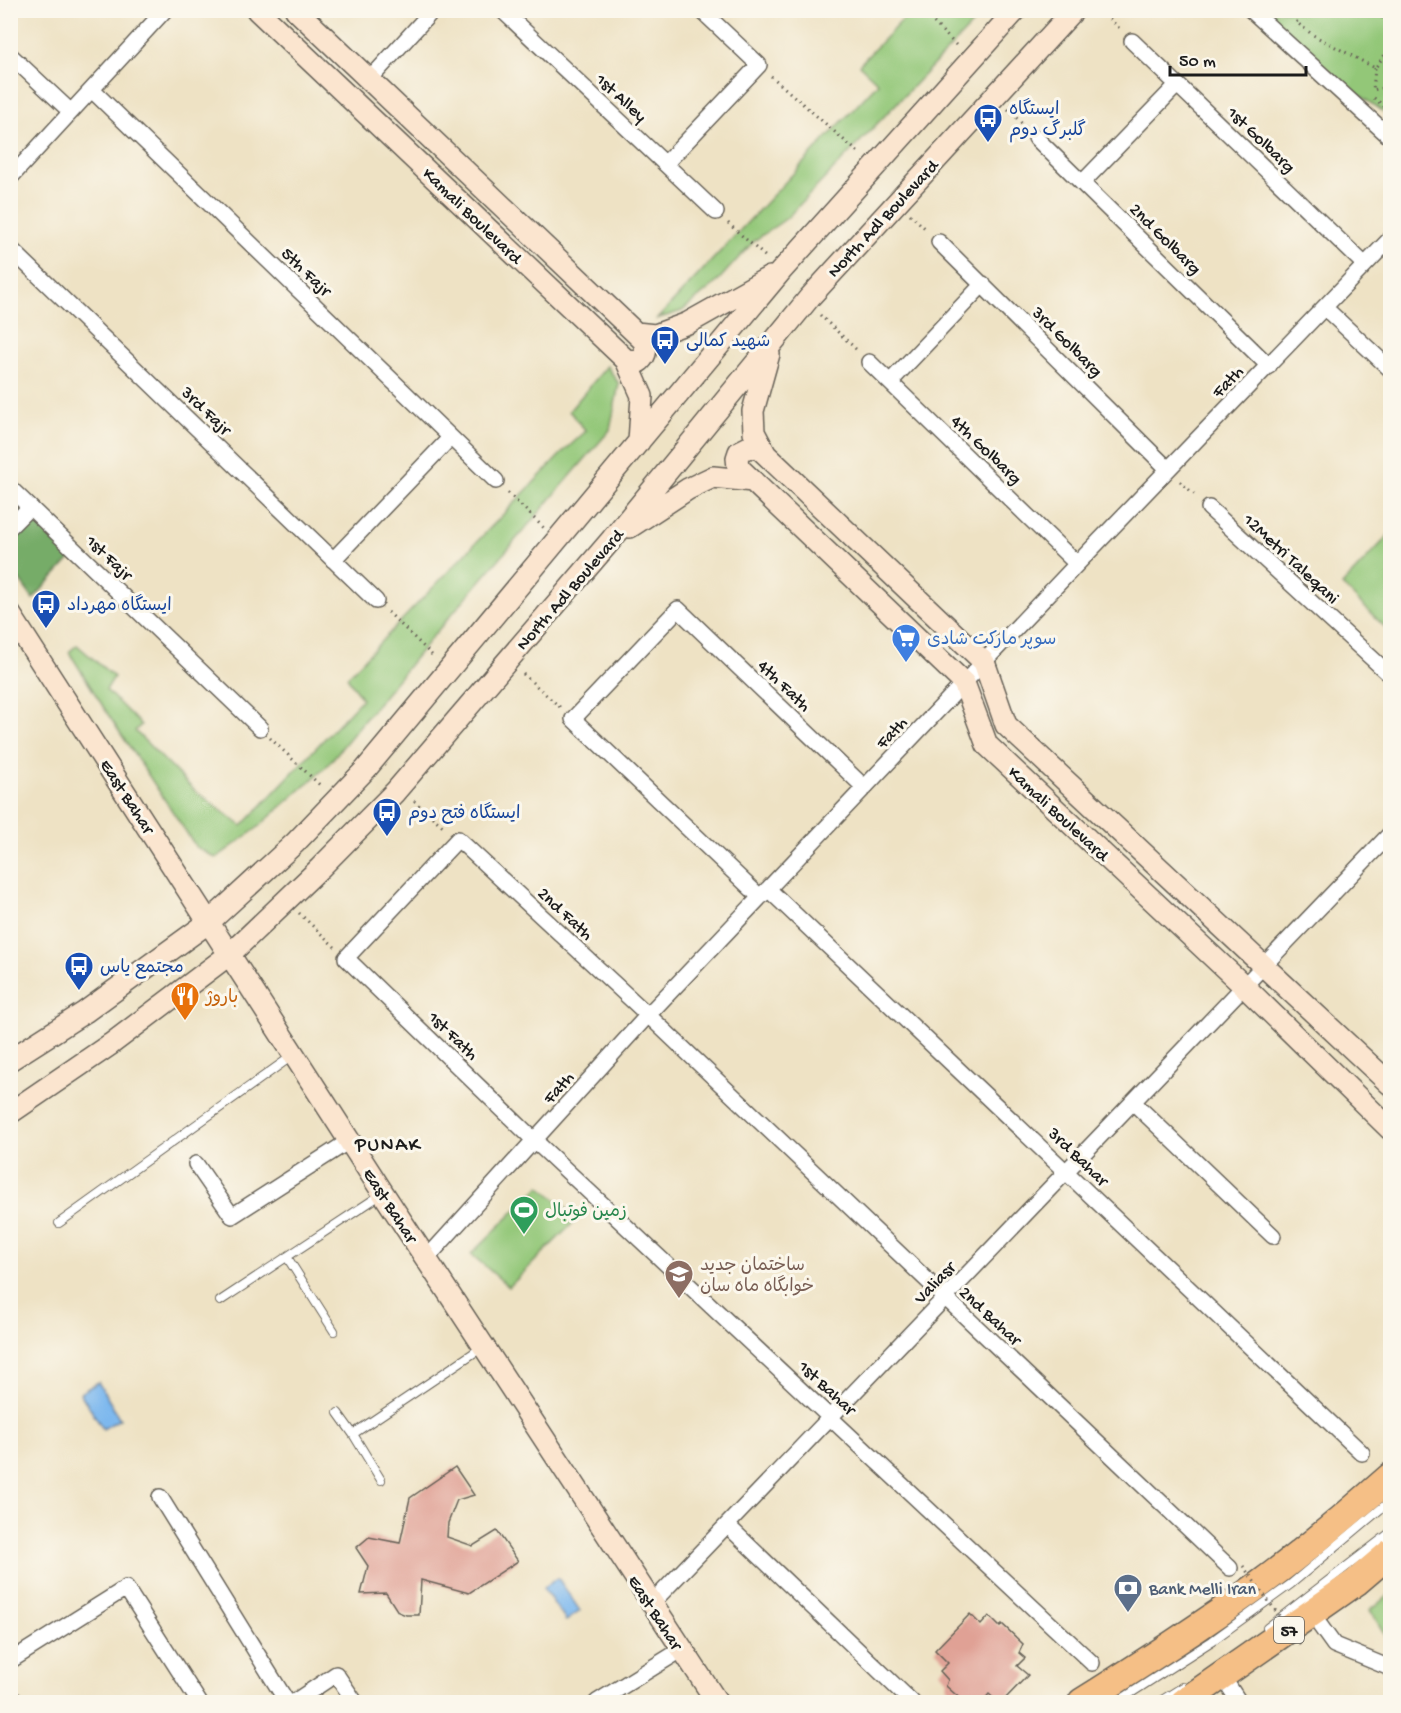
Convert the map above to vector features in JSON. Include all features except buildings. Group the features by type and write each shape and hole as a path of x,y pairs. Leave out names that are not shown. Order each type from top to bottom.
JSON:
{"highway":[{"path":"1082,1702 1191,1633 1262,1583 1390,1477"},
{"name":"57","path":"1187,1693 1222,1677 1356,1582 1390,1553"}],"street":[{"path":"10,178 165,10"},
{"name":"Kamali Boulevard","path":"257,10 626,360 642,396 639,442"},
{"name":"Kamali Boulevard","path":"296,10 640,337"},
{"path":"370,79 433,10"},
{"name":"1st Alley","path":"502,10 716,212"},
{"path":"665,164 759,65 701,10"},
{"name":"North Adl Boulevard","path":"10,1060 85,1012 209,922 295,843 366,769 782,271 1016,10"},
{"path":"1251,10 1390,137"},
{"name":"North Adl Boulevard","path":"10,1113 111,1044 230,954 287,901 398,788 612,539 806,301 1071,13"},
{"name":"1st Golbarg","path":"1132,41 1365,265"},
{"path":"10,55 71,112"},
{"path":"1082,183 1177,85"},
{"name":"5th Fajr","path":"92,90 496,481"},
{"name":"2nd Golbarg","path":"1036,138 1269,366"},
{"name":"Fath","path":"426,1259 764,893 1390,239"},
{"name":"3rd Golbarg","path":"939,242 1168,469"},
{"name":"3rd Fajr","path":"10,248 376,601"},
{"path":"626,360 640,361 645,356 646,350 640,337 655,335 688,323 782,271"},
{"path":"890,382 983,284"},
{"path":"1325,308 1390,369"},
{"name":"Kamali Boulevard","path":"773,341 753,411 754,432 763,451 984,662 1006,725 1390,1084"},
{"name":"4th Golbarg","path":"869,362 1077,564"},
{"path":"333,560 450,438"},
{"path":"612,539 688,489 713,477 746,474 736,458 743,448 749,447 763,451"},
{"name":"Kamali Boulevard","path":"746,474 964,683 987,745 1244,986 1390,1129"},
{"name":"1st Fajr","path":"10,488 260,728"},
{"path":"10,527 30,507"},
{"name":"12Metri Taleqani","path":"1209,508 1390,675"},
{"name":"4th Fath","path":"573,719 678,609 865,788"},
{"name":"East Bahar","path":"11,615 349,1141 717,1702"},
{"name":"3rd Bahar","path":"573,719 1066,1172 1362,1453"},
{"name":"Valiasr","path":"651,1604 1390,834"},
{"path":"345,957 458,839"},
{"name":"2nd Fath","path":"458,839 648,1016"},
{"name":"1st Fath","path":"345,957 535,1141"},
{"name":"2nd Bahar","path":"648,1016 945,1298 1236,1567"},
{"path":"1133,1102 1273,1236"},
{"path":"196,1164 232,1216 349,1141"},
{"name":"1st Bahar","path":"535,1141 1092,1663"},
{"path":"160,1497 287,1702"},
{"path":"727,1525 912,1702"},
{"path":"10,1661 126,1588 199,1702"},
{"path":"1311,1613 1334,1645 1390,1668"},
{"path":"597,1702 681,1650"},
{"path":"294,1702 336,1674 355,1702"},
{"path":"1222,1677 1239,1702"}],"lane":[{"path":"59,1223 294,1055"},
{"path":"220,1301 383,1193"},
{"path":"287,1257 334,1331"},
{"path":"353,1434 483,1347"},
{"path":"338,1413 381,1480"},
{"path":"1118,1702 1212,1641 1291,1584 1390,1501"},
{"path":"1258,1635 1390,1533"},
{"path":"1159,1702 1187,1693"}],"path":[{"path":"921,10 972,60"},
{"path":"1101,10 1132,41"},
{"path":"1312,10 1296,22 1313,35 1375,68"},
{"path":"1365,10 1390,21"},
{"path":"1390,48 1375,68 1373,90 1390,86"},
{"path":"759,65 875,167"},
{"path":"994,96 1036,138"},
{"path":"897,202 939,242"},
{"path":"716,212 782,271"},
{"path":"806,301 869,362"},
{"path":"1168,469 1209,508"},
{"path":"496,481 557,541"},
{"path":"376,601 448,671"},
{"path":"507,661 573,719"},
{"path":"260,728 335,801"},
{"path":"398,788 458,839"},
{"path":"287,901 345,957"},
{"path":"1236,1567 1302,1647"}],"green space":[{"path":"912,10 985,11 787,218 754,241 715,284 682,311 657,319 878,83 859,65"},
{"path":"1381,10 1390,14 1390,117 1325,67 1264,11"},
{"path":"607,366 619,384 610,430 433,636 326,767 256,829 216,858 196,847 69,652 77,645 114,677 106,690 141,725 135,731 195,791 242,826 362,699 347,677 563,452 586,431 569,411"},
{"path":"10,498 71,558 33,599 11,568"},
{"path":"1390,534 1390,632 1342,585"},
{"name":"زمین فوتبال","path":"540,1186 578,1218 509,1287 471,1254"},
{"path":"1390,1594 1390,1643 1370,1610"}],"water":[{"path":"98,1382 120,1419 103,1429 80,1393"},
{"path":"558,1578 580,1611 566,1621 543,1588"}],"place":[{"name":"ایستگاه گلبرگ دوم","path":"988,144"},
{"name":"شهید کمالی","path":"665,366"},
{"name":"ایستگاه مهرداد","path":"46,630"},
{"name":"سوپر مارکت شادی","path":"906,664"},
{"name":"ایستگاه فتح دوم","path":"387,838"},
{"name":"مجتمع یاس","path":"79,992"},
{"name":"باروژ","path":"185,1022"},
{"name":"زمین فوتبال","path":"524,1236"},
{"name":"ساختمان جدید خوابگاه ماه سان","path":"679,1300"},
{"name":"Bank Melli Iran","path":"1128,1614"}],"district":[{"name":"PUNAK","path":"388,1143"}]}
